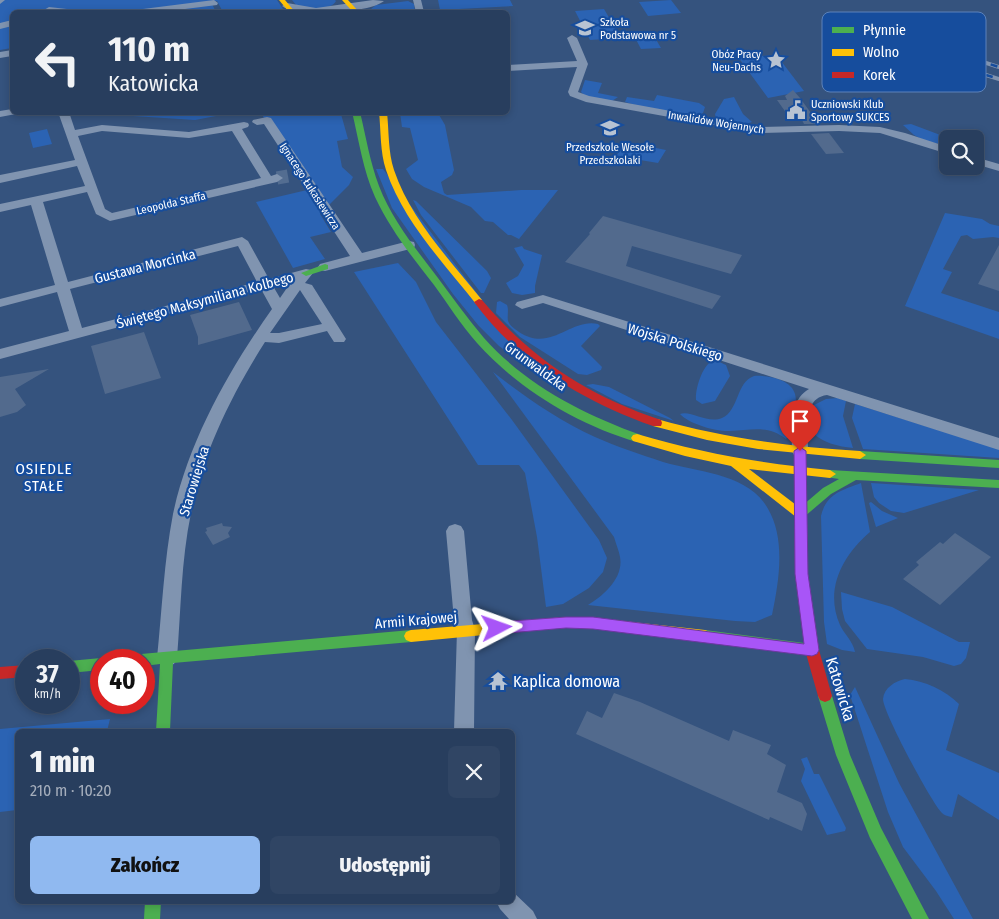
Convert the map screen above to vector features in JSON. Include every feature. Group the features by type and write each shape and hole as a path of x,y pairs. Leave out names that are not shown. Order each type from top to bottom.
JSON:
{"main road":[{"name":"Grunwaldzka","path":"357,115 370,176 387,212 409,245 478,336 513,371 541,391 590,418 634,437 683,453 736,465 802,473"},
{"name":"Grunwaldzka","path":"383,115 391,172 408,207 490,317 511,340 534,360 561,379 596,399 657,424 734,444 800,451"},
{"name":"Świętego Maksymiliana Kolbego","path":"301,279 325,267"},
{"path":"800,451 999,464"},
{"name":"Katowicka","path":"800,451 802,473 800,514 801,574 812,650 843,755 875,833 921,919"},
{"path":"736,465 800,514 827,491 852,476"},
{"path":"802,473 999,484"},
{"name":"Armii Krajowej","path":"155,659 566,622 593,623 812,650"},
{"name":"Starowiejska","path":"163,729 167,658"},
{"path":"0,673 15,672"},
{"path":"152,919 153,904"}],"street":[{"path":"48,10 56,0"},
{"path":"330,9 340,0"},
{"path":"322,10 393,0"},
{"path":"162,10 214,4 180,10"},
{"path":"287,6 300,10"},
{"path":"510,68 583,64 572,38"},
{"name":"Inwalidów Wojennych","path":"583,64 573,92 586,99 758,130 839,128 880,130 939,148"},
{"name":"Leopolda Staffa","path":"64,115 100,211 110,217 302,172"},
{"name":"Ignacego Łukasiewicza","path":"258,122 267,120 358,258"},
{"path":"71,134 102,128 190,134 240,126 278,178"},
{"path":"0,179 81,162"},
{"path":"984,163 999,168"},
{"path":"0,208 91,188"},
{"path":"36,200 78,334"},
{"name":"Gustawa Morcinka","path":"0,302 242,241 265,284"},
{"name":"Świętego Maksymiliana Kolbego","path":"325,267 409,245"},
{"path":"301,279 339,339"},
{"name":"Świętego Maksymiliana Kolbego","path":"0,354 265,284 301,279"},
{"name":"Starowiejska","path":"167,658 182,513 198,458 223,404 260,337 278,308 301,279"},
{"path":"265,284 278,308"},
{"name":"Wojska Polskiego","path":"522,305 543,299 828,390"},
{"path":"260,337 276,339 331,326"},
{"path":"800,451 804,401 810,393 817,390 828,390 999,444"},
{"path":"455,531 463,620 466,630 464,729"},
{"path":"511,904 525,919"}],"shaded area":[{"path":"0,0 277,0 283,9 222,10 217,1 211,2 215,10 10,10 10,48 0,50"},
{"path":"292,0 336,1 329,7 318,8 297,6"},
{"path":"438,0 510,0 513,6 440,10"},
{"path":"671,0 681,13 648,16 639,2"},
{"path":"408,1 414,4 415,10 372,10 376,5"},
{"path":"604,9 621,38 590,40 575,11"},
{"path":"651,31 661,48 641,49 632,32"},
{"path":"785,56 778,57 804,91 768,98 738,57"},
{"path":"585,80 602,83 598,93 618,97 612,101 585,96 581,92"},
{"path":"657,95 699,103 705,107 703,113 697,116 625,102 627,97 654,101"},
{"path":"734,97 743,114 752,122 746,124 716,119 715,114 724,99"},
{"path":"117,115 221,115 195,120"},
{"path":"262,115 341,115 348,139 337,141 342,167 353,177 349,185 320,214 331,232 310,237 325,259 293,268 256,202 307,190"},
{"path":"400,115 439,115 445,125 454,170 452,175 441,182 444,193 447,195 521,190 558,190 519,239 508,235 493,222 485,221 471,207 424,187 412,179 406,169 418,160 410,128 402,127"},
{"path":"911,124 939,134 939,144 923,140 903,125"},
{"path":"47,129 52,144 33,148 29,133"},
{"path":"626,142 666,150 658,163 616,156"},
{"path":"376,169 383,169 538,374 499,346 478,325 453,294 392,208"},
{"path":"413,200 487,271 491,278 484,293 481,293 421,215"},
{"path":"945,213 982,219 990,224 999,226 999,238 973,239 967,235 961,236 943,269 952,272 941,293 999,312 999,339 905,306"},
{"path":"522,246 524,249 542,255 535,293 522,295 512,293 506,283 518,276 524,265 514,248"},
{"path":"398,263 416,282 436,322 512,420 599,540 607,558 603,572 589,588 563,604 546,607 537,537 525,473 519,465 478,465 354,272"},
{"path":"500,301 507,305 508,321 510,324 519,332 530,337 541,339 588,323 598,324 600,326 581,346 602,367 601,370 587,375 578,374 520,337 496,313 497,302"},
{"path":"715,360 726,365 730,376 715,401 702,404 696,400 698,383 703,371"},
{"path":"493,372 542,408 595,437 663,462 718,475 745,486 756,494 765,504 772,517 779,544 779,573 772,615 755,622 735,621 588,605 611,586 619,572 620,557 614,537"},
{"path":"754,376 765,376 784,381 793,389 796,399 793,424 792,431 786,439 766,430 724,431 711,429 696,424 680,414 684,413 711,419 722,418 732,409 744,384"},
{"path":"593,384 609,387 674,421 622,404 586,385"},
{"path":"838,398 846,401 843,416 853,448 834,445 825,441 812,431 809,424 814,405 826,399"},
{"path":"855,404 999,449 999,458 863,449 852,418"},
{"path":"861,483 870,532 860,541 844,562 835,586 834,599 840,625 855,652 842,650 827,644 824,622 821,516 823,509 831,498 841,491"},
{"path":"871,483 979,490 904,513 891,511 879,503 874,497"},
{"path":"871,502 882,511 898,518 876,527 869,503"},
{"path":"841,592 892,607 959,642 970,642 966,658 961,664 954,666 923,657 867,649 845,621"},
{"path":"905,679 934,687 947,694 959,704 946,750 999,773 999,820 958,794 952,817 943,814 936,805 918,776 899,738 883,699 885,692 891,686 897,681"},
{"path":"855,687 899,783 973,919 954,919 903,847 888,812 850,695"},
{"path":"110,719 108,729 15,729 15,810 0,812 0,729"},
{"path":"807,757 814,774 819,774 846,828 845,831 827,835 801,781 805,769 801,759"}],"building":[{"name":"Uczniowski Klub Sportowy SUKCES","path":"793,90 819,124 804,124 802,120 792,121 777,100 787,100 785,96"},
{"path":"829,133 844,153 826,154 811,134"},
{"path":"603,216 742,255 731,274 632,246 626,266 721,296 712,309 565,262"},
{"path":"999,245 999,291 978,284"},
{"path":"239,302 252,330 198,345 198,337 190,315"},
{"path":"144,332 161,378 105,394 91,346"},
{"path":"49,369 15,389 26,405 17,412 0,417 0,377"},
{"path":"222,523 223,526 232,527 228,533 230,537 213,545 205,532 207,531 206,528"},
{"path":"955,533 991,557 940,605 903,579 919,565 916,562 940,542 943,544"},
{"path":"614,693 640,702 729,741 733,730 771,745 767,754 786,765 777,792 802,803 807,814 802,831 770,817 769,820 576,734 587,711 602,718"}],"tunnel":[{"path":"277,178 288,176"}],"railway":[{"path":"986,63 999,67"},
{"path":"986,75 999,79"}],"traffic: fast":[{"path":"357,115 371,176 390,218 411,249 481,341 522,378 558,402 577,413 637,438"},
{"path":"306,273 325,267"},
{"path":"860,455 999,464"},
{"path":"830,474 999,484"},
{"path":"800,514 827,491 853,476"},
{"path":"155,659 411,636"},
{"path":"705,636 812,650"},
{"path":"163,729 167,658"},
{"path":"80,666 90,665"},
{"path":"825,696 843,755 875,833 921,919"},
{"path":"152,919 153,904"}],"traffic: slow":[{"path":"282,0 290,10"},
{"path":"345,0 354,10"},
{"path":"383,115 388,162 406,205 428,239 479,302"},
{"path":"657,423 732,441 809,451 860,455"},
{"path":"637,438 685,452 733,462 830,474"},
{"path":"736,465 800,514"},
{"path":"411,636 566,622 614,625 705,636"}],"traffic: jam":[{"path":"479,302 516,343 559,376 582,391 606,403 657,423"},
{"path":"800,451 801,574 812,650 825,696"},
{"path":"0,673 15,672"}],"place":[{"name":"Szkoła Podstawowa nr 5","path":"585,28"},
{"name":"Obóz Pracy Neu-Dachs","path":"776,60"},
{"name":"Uczniowski Klub Sportowy SUKCES","path":"796,110"},
{"name":"Przedszkole Wesołe Przedszkolaki","path":"610,128"},
{"name":"Kaplica domowa","path":"498,681"}],"district":[{"name":"OSIEDLE STAŁE","path":"44,478"}],"route":[{"path":"497,628 566,622 593,623 812,650 805,614 801,574 800,522 802,473 800,451"}]}
